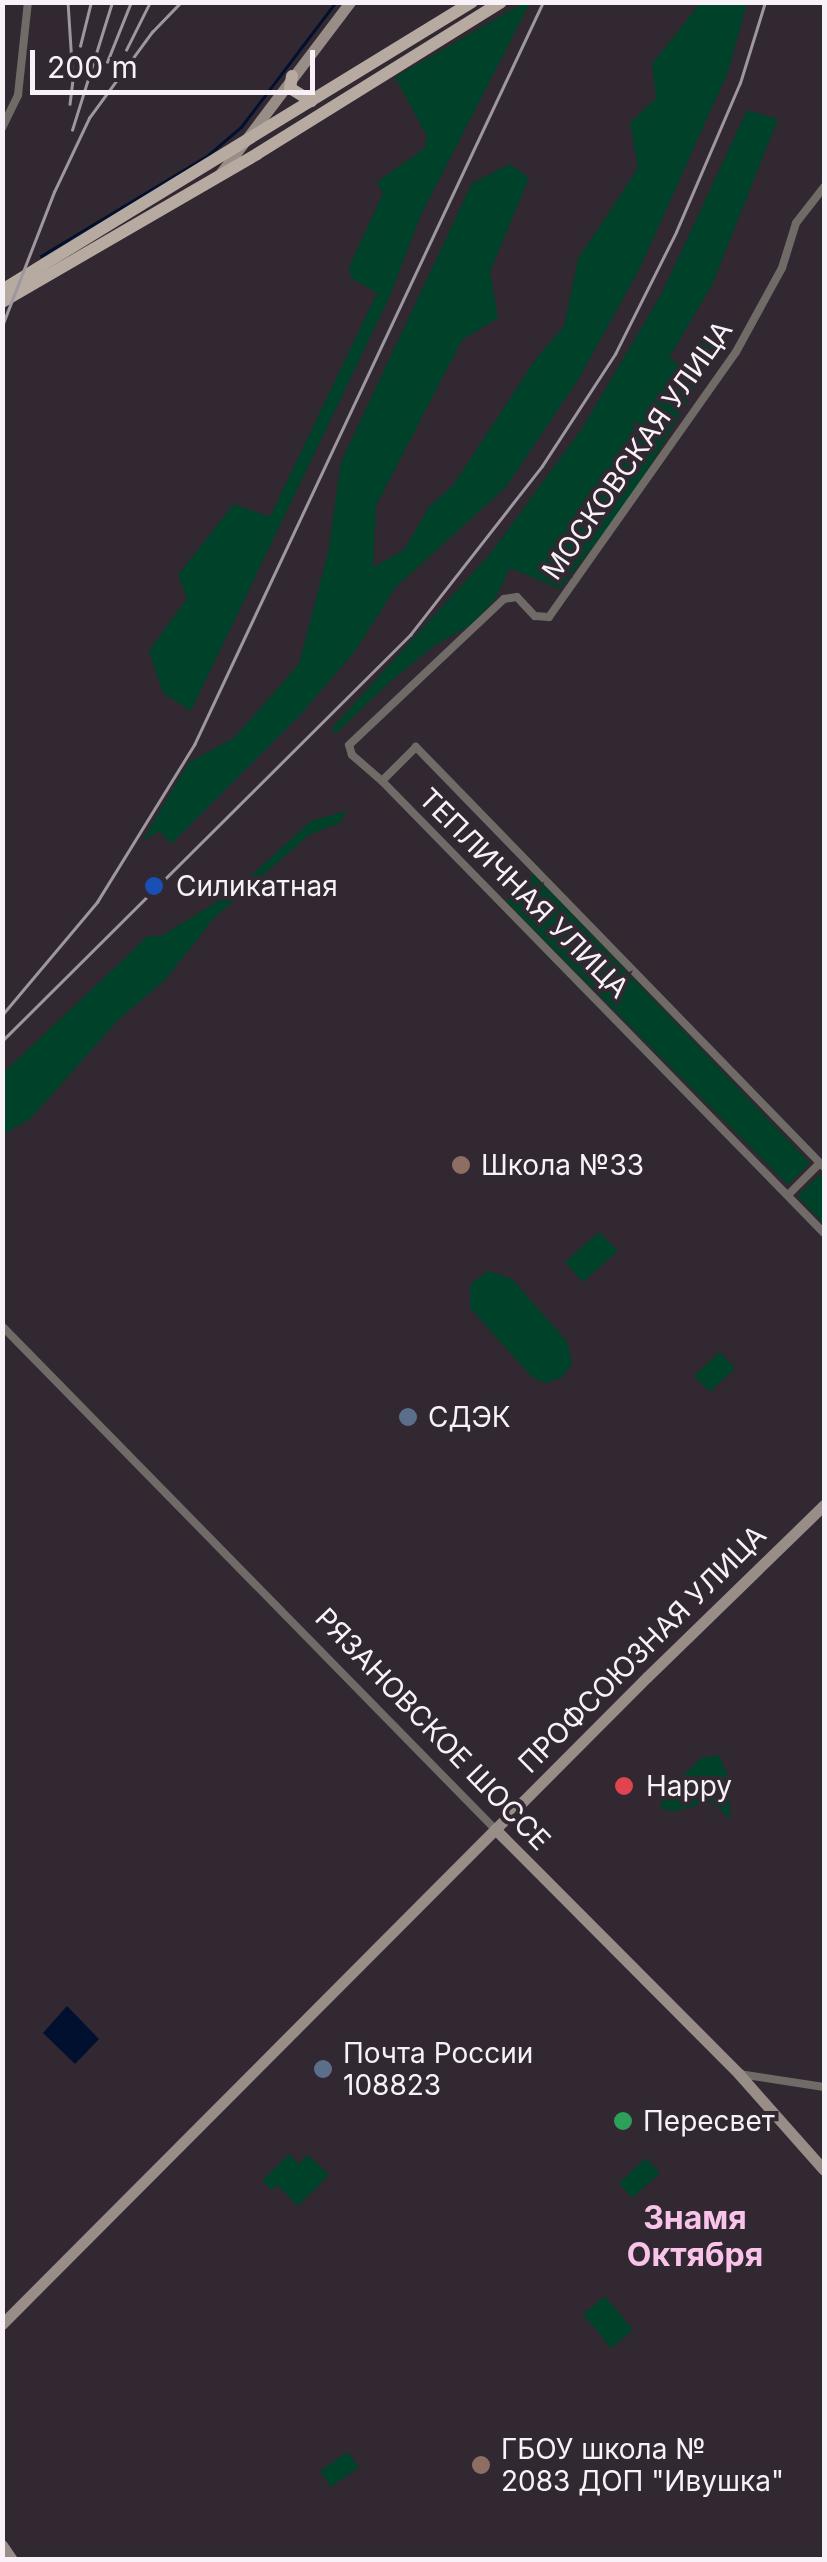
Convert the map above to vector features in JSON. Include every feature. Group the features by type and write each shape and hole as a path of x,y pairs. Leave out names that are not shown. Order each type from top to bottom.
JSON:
{"main road":[{"path":"2,290 472,2"},
{"path":"2,302 257,154 500,3"},
{"path":"292,76 290,88 311,101"}],"street":[{"path":"2,128 18,95 28,2"},
{"path":"220,175 350,2"},
{"path":"251,138 257,154"},
{"name":"МОСКОВСКАЯ УЛИЦА","path":"382,782 352,755 349,745 504,599 517,597 535,616 549,617 736,352 782,268 796,223 824,187"},
{"name":"ТЕПЛИЧНАЯ УЛИЦА","path":"822,1165 416,747 382,782 824,1233"},
{"path":"788,1195 822,1165"},
{"name":"РЯЗАНОВСКОЕ ШОССЕ","path":"2,1326 738,2074 824,2170"},
{"name":"ПРОФСОЮЗНАЯ УЛИЦА","path":"2,2324 824,1505"},
{"path":"738,2074 824,2088"},
{"path":"2,2545 12,2560"}],"green space":[{"path":"701,2 747,3 728,72 640,268 578,380 506,487 395,588 356,650 301,714 171,844 159,831 142,841 189,762 234,738 299,664 328,553 341,462 472,183 510,164 529,178 490,272 498,318 462,340 376,506 373,567 404,550 429,507 454,484 535,360 564,326 578,259 638,168 630,123 656,98 652,64"},
{"path":"523,3 530,3 421,215 389,298 191,711 163,693 149,651 187,598 178,575 234,504 270,517 377,293 351,278 349,267 383,193 377,182 425,148 427,136 395,77"},
{"path":"747,110 778,119 712,285 669,358 686,368 701,341 716,351 636,491 560,589 510,568 494,601 469,626 434,646 335,734 332,728 490,554 583,427 663,291"},
{"path":"346,811 341,822 309,835 214,918 165,980 117,1021 31,1118 3,1135 3,1073 148,936 161,936 232,893 311,821"},
{"path":"533,874 810,1163 788,1185 506,901"},
{"path":"820,1174 824,1179 824,1224 797,1196"},
{"path":"599,1232 618,1251 583,1282 565,1262"},
{"path":"489,1271 512,1279 568,1343 572,1364 561,1378 544,1383 531,1376 470,1308 470,1284"},
{"path":"720,1352 735,1368 710,1392 694,1376"},
{"path":"719,1755 729,1778 730,1819 712,1802 675,1811 661,1809 662,1797 701,1758"},
{"path":"289,2154 299,2164 308,2155 329,2175 298,2206 277,2185 272,2190 262,2181"},
{"path":"646,2158 660,2173 632,2198 619,2183"},
{"path":"605,2296 633,2330 611,2348 583,2314"},
{"path":"348,2452 359,2467 331,2487 320,2471"}],"water":[{"path":"67,2006 99,2039 75,2064 43,2033"}],"waterway":[{"path":"41,256 207,156 241,127 336,2"}],"railway":[{"path":"68,2 73,80 70,104"},
{"path":"80,46 91,2"},
{"path":"72,130 112,2"},
{"path":"107,62 131,2"},
{"path":"126,50 150,2"},
{"path":"2,326 54,192 89,118 152,32 181,2"},
{"path":"2,1015 97,902 194,745 543,2"},
{"path":"2,1041 410,635 542,466 615,354 676,232 740,83 765,2"}],"place":[{"name":"Силикатная","path":"154,886"},
{"name":"Школа №33","path":"461,1165"},
{"name":"СДЭК","path":"408,1417"},
{"name":"Happy","path":"624,1786"},
{"name":"Почта России 108823","path":"323,2069"},
{"name":"Пересвет","path":"623,2121"},
{"name":"ГБОУ школа № 2083 ДОП \"Ивушка\"","path":"481,2465"}],"district":[{"name":"Знамя Октября","path":"695,2238"}]}
